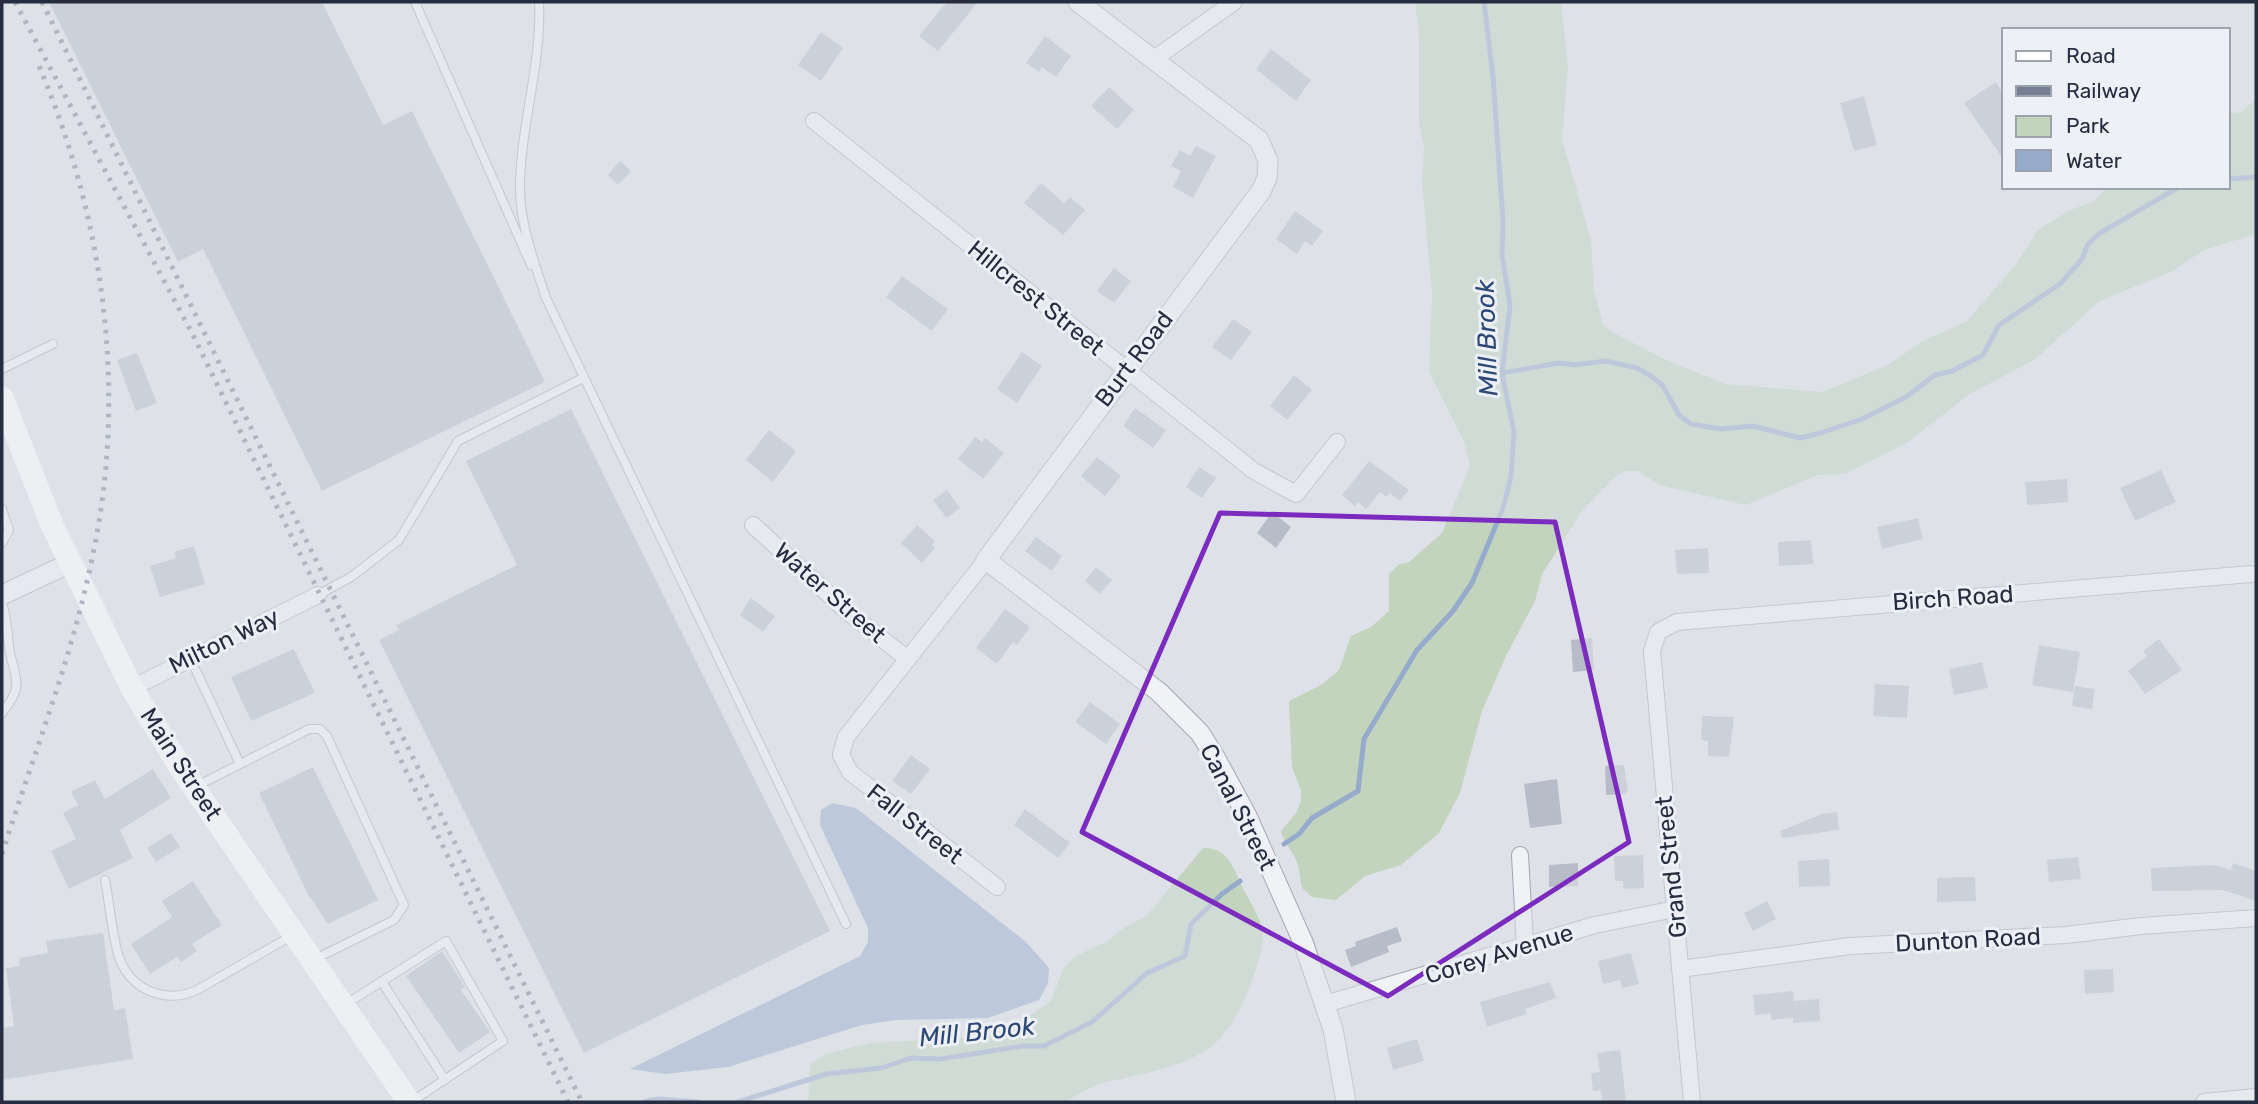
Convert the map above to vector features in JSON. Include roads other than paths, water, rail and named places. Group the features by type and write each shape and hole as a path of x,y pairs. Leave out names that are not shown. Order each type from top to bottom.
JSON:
{"main road":[{"name":"Main Street","path":"2,398 52,525 132,688 194,788 410,1102"}],"street":[{"name":"Burt Road","path":"841,755 846,737 986,560 1124,370 1247,211 1261,191 1268,171 1267,155 1259,140 1078,2"},
{"path":"1154,59 1234,2"},
{"name":"Hillcrest Street","path":"814,121 1254,471 1296,494 1337,442"},
{"name":"Water Street","path":"753,525 850,614 908,659"},
{"name":"Canal Street","path":"986,560 1150,684 1200,733 1247,816 1303,942 1334,1029 1346,1102"},
{"path":"2,595 70,564"},
{"name":"Birch Road","path":"1658,632 1677,622 2251,574"},
{"name":"Milton Way","path":"132,688 318,595"},
{"name":"Grand Street","path":"1658,632 1652,651 1692,1102"},
{"name":"Fall Street","path":"841,755 850,772 997,887"},
{"path":"1520,855 1525,946"},
{"name":"Corey Avenue","path":"1325,1004 1622,918 1675,909"},
{"name":"Dunton Road","path":"1681,969 1877,944 2066,935 2141,926 2256,918"},
{"path":"2204,1102 2256,1097"}],"lane":[{"path":"415,2 583,378 846,924"},
{"path":"539,2 540,26 529,97 520,190 529,244 546,298"},
{"path":"2,369 53,345"},
{"path":"318,595 351,577 399,540 458,441 583,378"},
{"path":"2,509 9,530 2,543"},
{"path":"2,603 8,623 9,650 18,678 11,701 2,713"},
{"path":"190,658 239,762"},
{"path":"194,788 239,762 309,729 323,730 404,901 402,912 394,920 313,960"},
{"path":"105,880 121,961 137,985 160,995 183,995 197,990 296,934"},
{"path":"344,1005 446,941 503,1041 410,1102"},
{"path":"382,982 445,1080"}],"water":[{"path":"832,803 856,808 1026,942 1049,968 1048,983 1039,1000 988,1018 896,1020 862,1025 728,1067 665,1074 630,1069 860,956 868,942 868,928 820,825 821,810"}],"waterway":[{"name":"Mill Brook","path":"1284,844 1299,834 1312,818 1358,791 1364,739 1417,650 1453,611 1472,583 1503,508 1511,477 1514,432 1502,373 1510,305 1502,255 1503,221 1493,77 1484,2"},
{"path":"2230,179 2256,177"},
{"path":"1502,373 1559,363 1574,365 1606,361 1637,368 1651,376 1663,386 1679,415 1691,424 1721,429 1753,426 1800,438 1817,434 1862,419 1906,397 1935,375 1952,371 1983,355 1999,325 2060,284 2082,259 2088,244 2100,233 2176,189"},
{"name":"Mill Brook","path":"738,1102 826,1074 881,1068 911,1058 940,1059 1023,1046 1044,1046 1092,1022 1147,973 1185,956 1191,924 1222,894 1240,881"},
{"name":"Mill Brook","path":"643,1102 658,1099 698,1102"}],"railway":[{"path":"15,2 194,337 568,1102"},
{"path":"42,2 582,1102"},
{"path":"2,854 65,665 86,588 104,488 108,426 108,365 103,303 93,242 61,123 39,66"}]}
